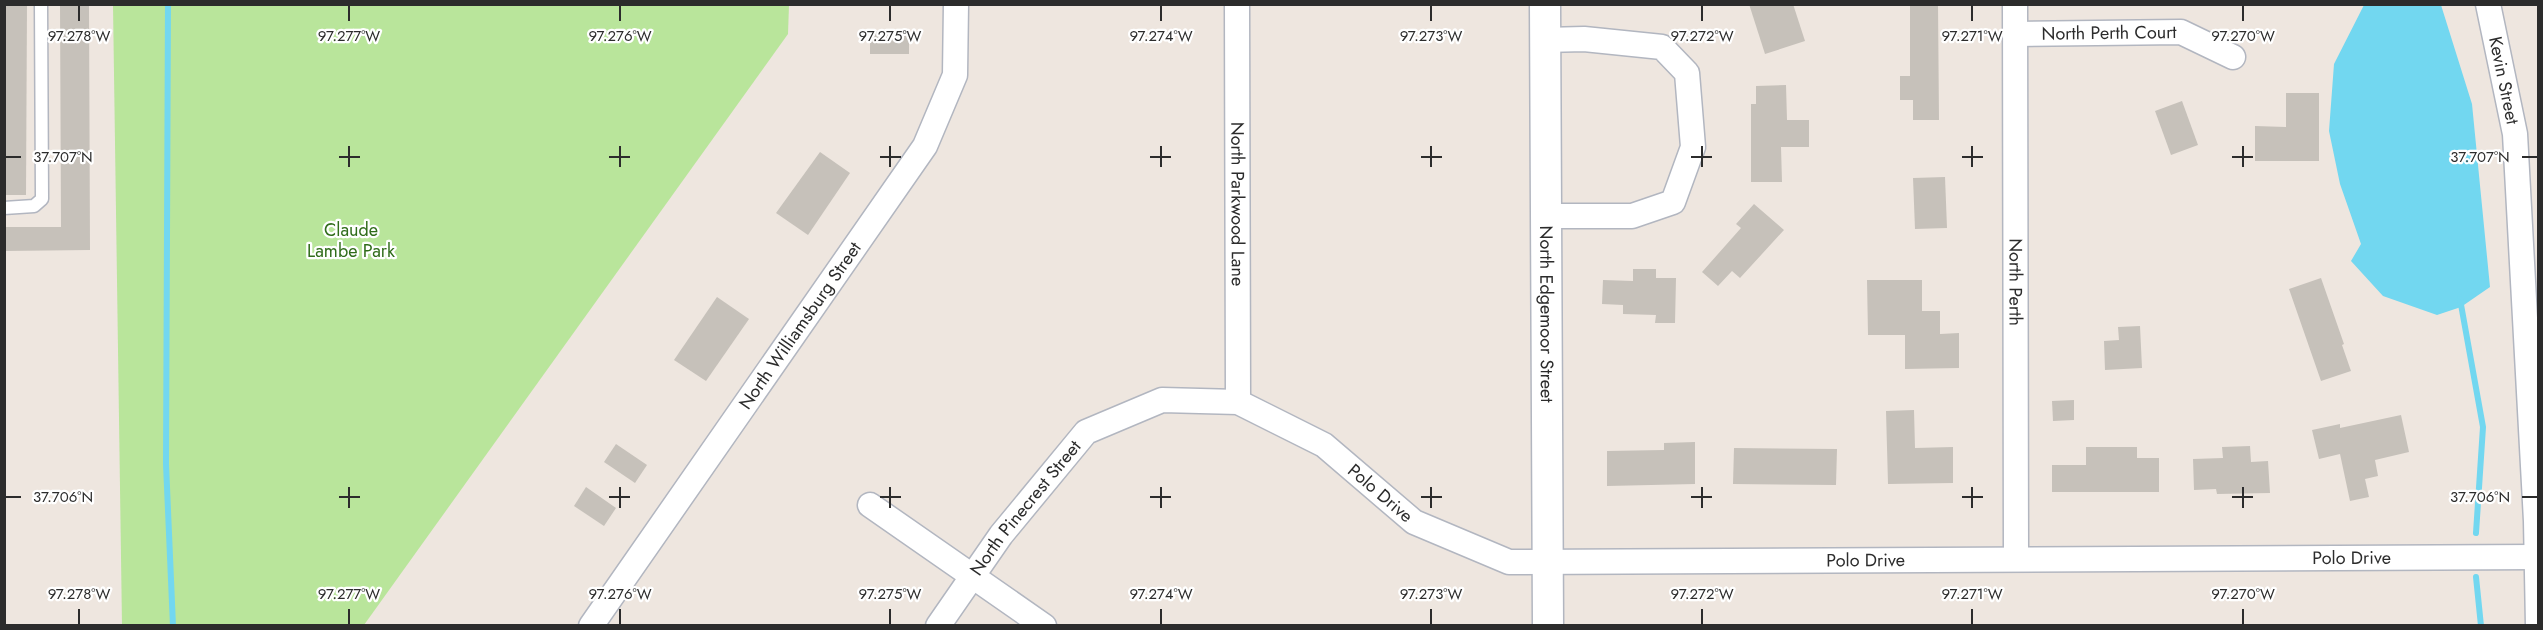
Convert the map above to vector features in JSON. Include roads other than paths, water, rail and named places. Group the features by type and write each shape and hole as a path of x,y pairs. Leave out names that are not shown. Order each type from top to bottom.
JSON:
{"street":[{"name":"North Williamsburg Street","path":"591,626 925,146 955,75 956,4"},
{"name":"North Parkwood Lane","path":"1237,4 1238,402"},
{"name":"North Edgemoor Street","path":"1545,4 1548,626"},
{"name":"North Perth","path":"2015,4 2016,558"},
{"name":"Kevin Street","path":"2488,4 2515,134 2538,557 2538,626"},
{"name":"North Perth Court","path":"2015,34 2181,32 2233,57"},
{"path":"1545,40 1584,39 1662,47 1688,74 1694,147 1673,202 1632,216 1546,216"},
{"name":"North Pinecrest Street","path":"938,626 1001,534 1086,432 1162,400 1238,402"},
{"name":"Polo Drive","path":"1238,402 1324,445 1414,522 1509,562 2538,557"},
{"path":"870,505 1044,626"}],"lane":[{"path":"4,208 34,206 42,199 41,4"}],"water":[{"path":"2364,5 2441,5 2472,104 2490,287 2461,307 2437,315 2383,296 2351,261 2361,244 2340,184 2329,131 2334,64"}],"waterway":[{"path":"168,4 166,464 173,626"},
{"path":"2460,299 2483,427 2476,533"},
{"path":"2476,577 2481,626"}],"park label":[{"name":"Claude Lambe Park","path":"351,240"}]}
